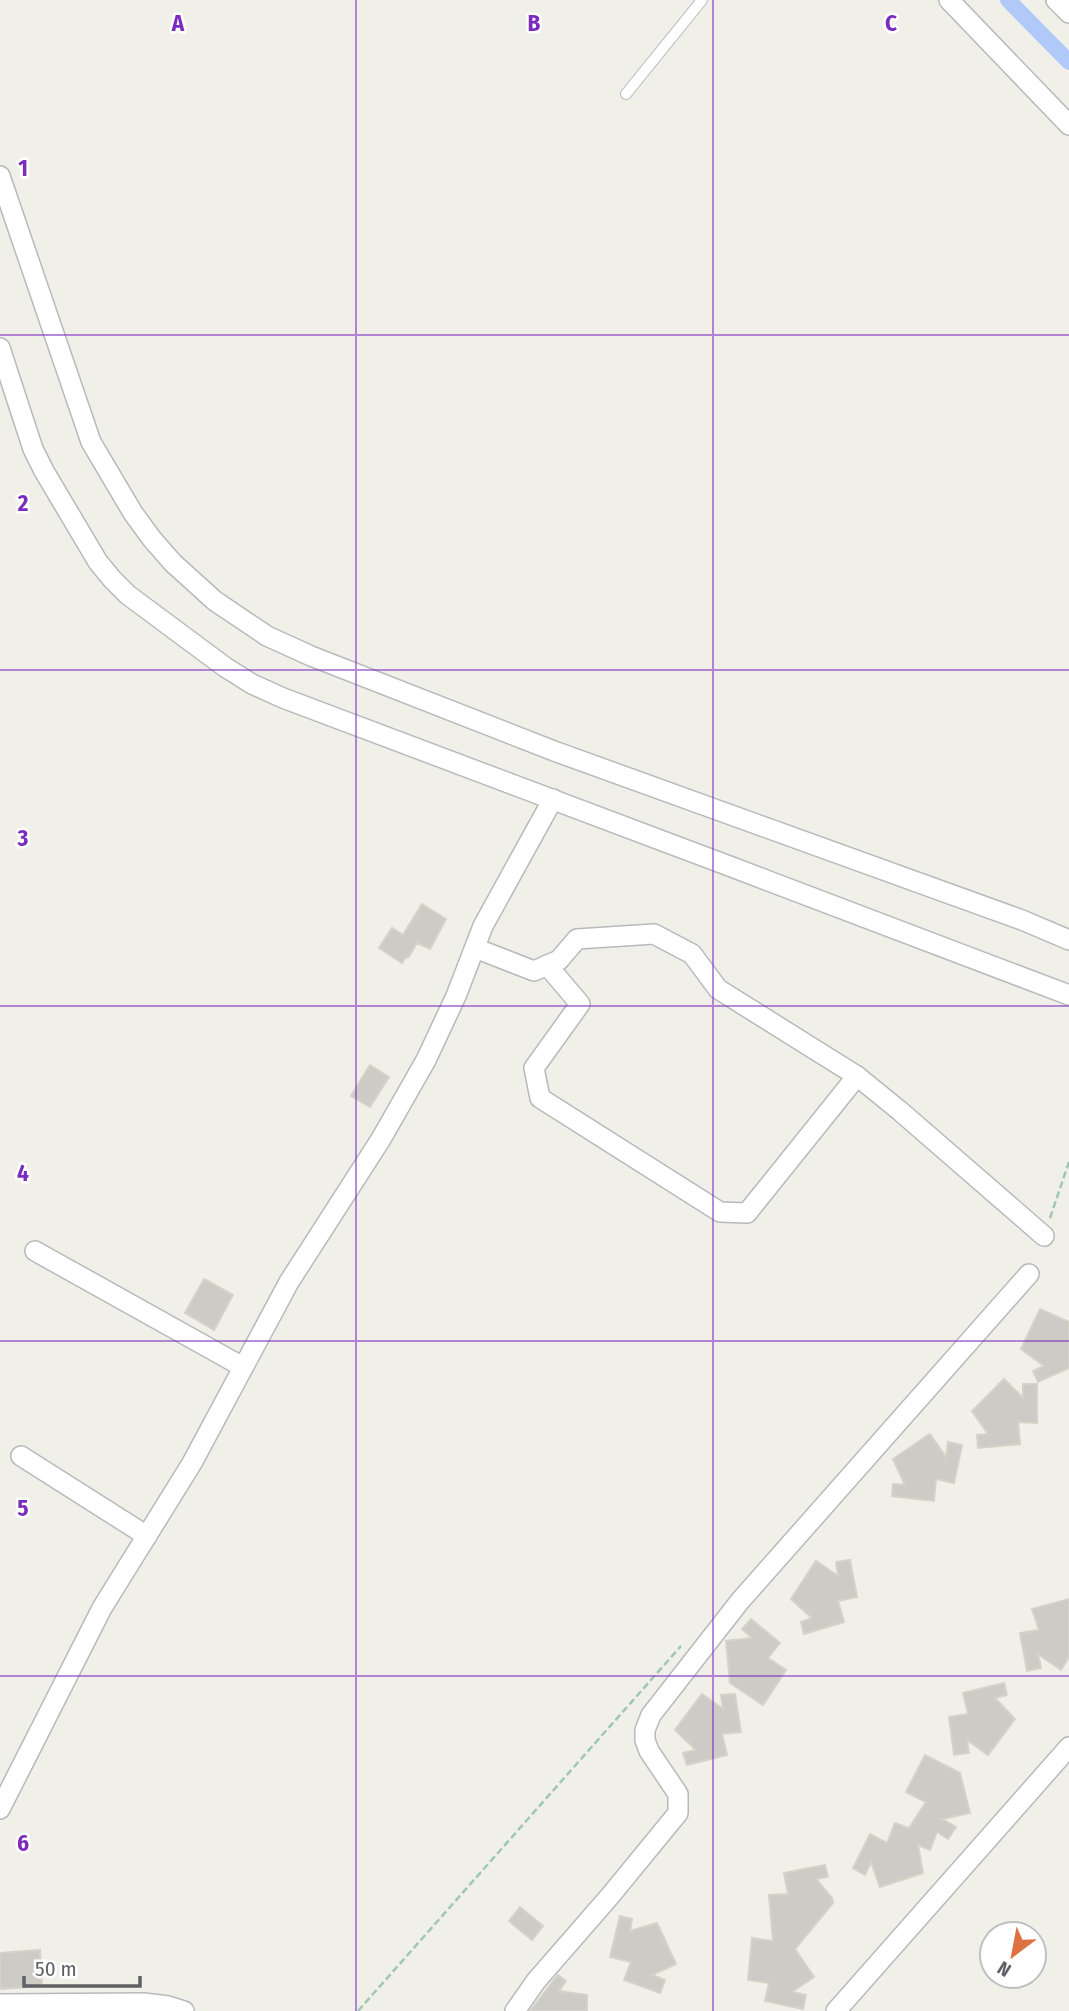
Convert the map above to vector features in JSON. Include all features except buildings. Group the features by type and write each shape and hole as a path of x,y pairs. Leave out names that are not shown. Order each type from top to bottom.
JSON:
{"street":[{"path":"949,0 1069,125"},
{"path":"1056,0 1069,13"},
{"path":"0,176 91,442 133,513 152,539 173,563 233,614 267,636 311,656 554,751 1022,920 1069,940"},
{"path":"0,348 25,429 44,471 98,562 128,595 252,684 1069,995"},
{"path":"0,1809 102,1608 192,1463 289,1282 381,1139 426,1060 456,996 483,926 553,800"},
{"path":"475,948 534,971 559,960 577,939 654,934 692,954 718,989 857,1076 1044,1236"},
{"path":"547,965 580,1004 534,1068 540,1098 720,1212 747,1213 857,1076"},
{"path":"34,1251 243,1367"},
{"path":"515,2011 536,1981 678,1813 678,1794 649,1751 645,1740 650,1714 740,1601 1029,1273"},
{"path":"21,1456 147,1536"},
{"path":"836,2011 1069,1747"},
{"path":"0,2004 144,2003 184,2011"}],"lane":[{"path":"626,94 702,0"}],"waterway":[{"path":"1008,0 1069,62"}]}
